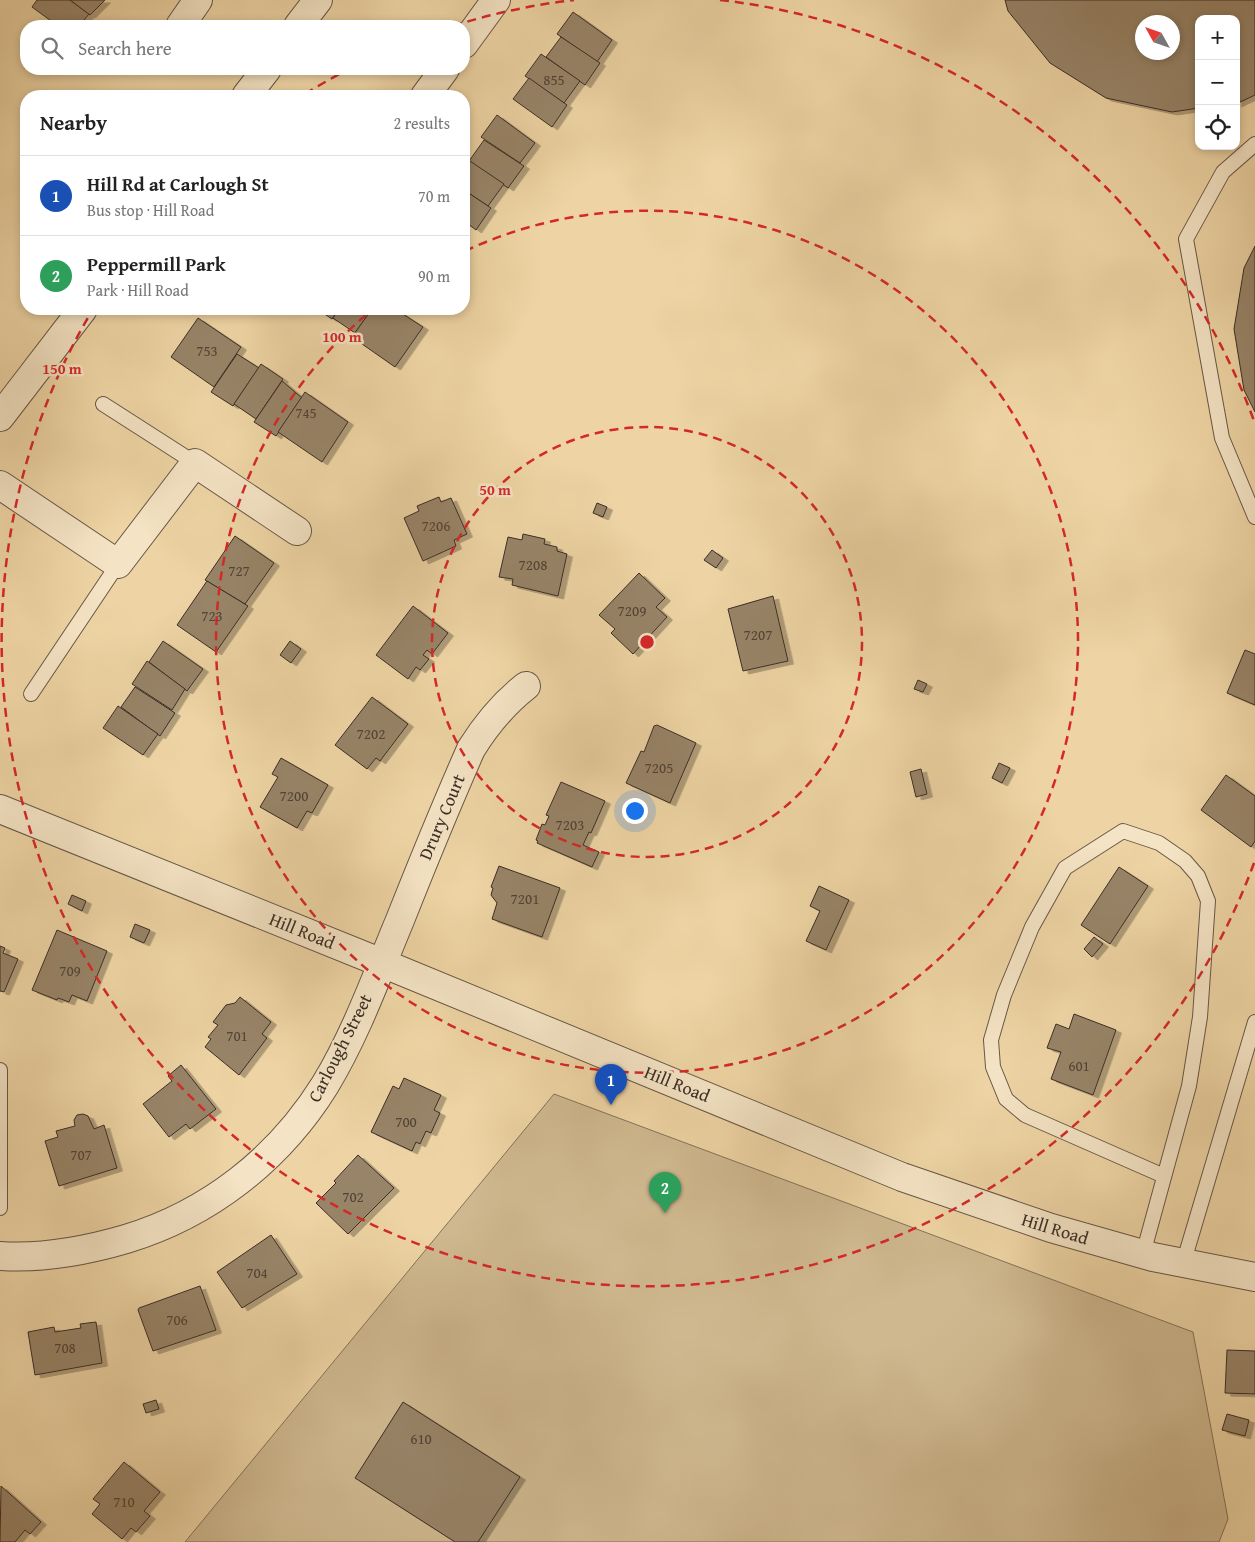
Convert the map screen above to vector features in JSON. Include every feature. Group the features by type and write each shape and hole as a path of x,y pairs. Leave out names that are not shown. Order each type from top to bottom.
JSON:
{"street":[{"path":"184,20 198,0"},
{"path":"303,20 318,0"},
{"path":"470,36 496,0"},
{"path":"251,90 262,75"},
{"path":"430,90 441,75"},
{"path":"0,417 78,315"},
{"path":"0,484 118,564 195,463 297,531"},
{"name":"Drury Court","path":"382,963 471,749 495,714 510,698 526,686"},
{"name":"Hill Road","path":"0,809 382,963 902,1177 1007,1214 1143,1254 1183,1264 1255,1277"},
{"name":"Carlough Street","path":"0,1256 58,1255 101,1246 168,1224 203,1207 224,1192 265,1159 306,1112 326,1084 382,963"}],"lane":[{"path":"1255,144 1223,172 1186,240 1222,438 1255,517"},
{"path":"103,404 195,463"},
{"path":"31,694 118,564"},
{"path":"1143,1254 1189,1086 1199,1026 1208,901 1198,876 1186,861 1158,843 1122,831 1066,868 1032,927 1004,995 991,1040 993,1067 1006,1099 1024,1115 1164,1176"},
{"path":"1183,1264 1255,1022"},
{"path":"0,1070 0,1208"}],"shaded area":[{"path":"554,1094 1193,1332 1228,1519 1219,1542 185,1542"}],"building":[{"path":"37,0 70,0 89,14 84,20 50,20 32,7"},
{"path":"70,0 105,0 90,15"},
{"path":"1005,0 1255,0 1255,95 1240,102 1240,15 1195,15 1195,109 1172,112 1106,98 1050,63 1008,11"},
{"path":"573,12 612,40 597,62 557,34"},
{"path":"561,37 600,63 585,85 546,57"},
{"path":"541,54 580,81 564,103 525,76"},
{"path":"529,78 567,105 552,127 513,99"},
{"path":"497,115 535,143 520,163 481,137"},
{"path":"484,140 524,166 508,188 470,162"},
{"path":"470,161 504,184 488,206 470,194"},
{"path":"470,194 491,208 476,230 470,226"},
{"path":"1255,246 1255,412 1244,390 1234,329 1244,268"},
{"path":"326,315 335,315 332,319"},
{"path":"335,315 368,315 355,333 333,318"},
{"path":"368,315 404,315 423,327 395,367 352,337"},
{"path":"198,318 241,347 214,387 171,357"},
{"path":"237,354 259,368 233,406 211,392"},
{"path":"261,364 283,379 256,419 234,404"},
{"path":"282,381 302,398 276,436 254,422"},
{"path":"305,392 348,422 322,462 278,432"},
{"path":"439,497 441,502 451,498 467,534 454,540 456,546 423,561 404,518 419,511 417,506"},
{"path":"597,503 607,507 603,517 593,513"},
{"path":"523,534 545,539 544,544 557,547 557,551 567,554 558,596 512,585 513,579 499,577 508,537 522,540"},
{"path":"235,536 274,563 245,604 205,580"},
{"path":"712,550 723,558 716,568 704,560"},
{"path":"639,573 665,598 656,607 667,617 633,654 611,633 615,629 599,615"},
{"path":"207,581 248,606 216,652 177,625"},
{"path":"773,596 788,661 743,671 728,609"},
{"path":"413,606 448,633 432,654 427,650 423,655 429,659 420,670 416,667 408,679 376,655"},
{"path":"163,641 203,669 187,691 149,662"},
{"path":"290,641 301,649 291,663 280,655"},
{"path":"1245,650 1255,654 1255,705 1227,693"},
{"path":"147,661 185,689 172,710 132,684"},
{"path":"918,680 927,684 923,692 914,689"},
{"path":"135,687 175,713 160,736 121,707"},
{"path":"372,697 408,724 380,761 376,758 367,769 335,745"},
{"path":"118,706 158,734 143,755 103,728"},
{"path":"657,725 696,743 670,803 626,783 641,751 644,752 654,726"},
{"path":"281,758 328,785 312,813 307,811 297,828 260,807 278,777 272,774"},
{"path":"999,763 1010,768 1002,783 992,778"},
{"path":"921,769 927,794 916,797 910,772"},
{"path":"1226,775 1255,796 1255,841 1251,847 1201,810"},
{"path":"561,782 605,801 591,833 589,832 583,845 599,852 592,867 537,843 538,841 536,840 542,824 545,825 549,816 546,815"},
{"path":"499,866 560,888 542,937 492,919 497,903 491,895 493,888 491,887"},
{"path":"1119,867 1148,886 1110,944 1081,925"},
{"path":"819,886 849,900 826,950 806,941 820,911 810,906"},
{"path":"72,895 86,901 82,911 68,904"},
{"path":"135,924 150,930 144,943 130,937"},
{"path":"57,930 107,951 87,1001 72,995 69,1002 58,998 57,1000 32,990"},
{"path":"1094,937 1103,944 1092,957 1084,949"},
{"path":"0,946 5,948 3,953 18,959 4,992 0,991"},
{"path":"240,997 271,1022 262,1034 267,1038 239,1075 205,1047 211,1039 208,1037 218,1025 213,1022 226,1005 235,1003"},
{"path":"1074,1014 1116,1030 1093,1095 1051,1079 1061,1052 1047,1048 1056,1024 1069,1029"},
{"path":"181,1065 216,1109 190,1129 186,1124 169,1137 143,1104 172,1081 168,1076"},
{"path":"404,1078 441,1095 434,1110 440,1113 431,1133 426,1131 420,1144 416,1142 412,1151 371,1132 393,1086 399,1089"},
{"path":"83,1114 88,1116 94,1129 104,1125 117,1168 59,1186 45,1141 58,1137 56,1131 75,1126 74,1120 77,1115"},
{"path":"358,1155 394,1188 348,1234 316,1203 336,1183 334,1181"},
{"path":"271,1235 297,1274 242,1308 217,1272"},
{"path":"200,1286 216,1330 153,1351 138,1310 139,1308"},
{"path":"96,1322 102,1363 35,1375 28,1332 54,1327 55,1332 81,1328 80,1324"},
{"path":"1227,1350 1255,1351 1255,1394 1225,1393"},
{"path":"156,1400 159,1409 146,1413 143,1404"},
{"path":"403,1402 520,1477 478,1542 455,1542 355,1478"},
{"path":"1227,1414 1249,1420 1245,1436 1222,1430"},
{"path":"124,1462 160,1492 144,1511 150,1516 136,1532 131,1528 122,1539 92,1514 100,1504 93,1499"},
{"path":"1,1486 41,1522 30,1534 25,1530 15,1542 0,1542"}],"place":[{"name":"Hill Rd at Carlough St","path":"611,1105"},
{"name":"Peppermill Park","path":"665,1213"}]}
